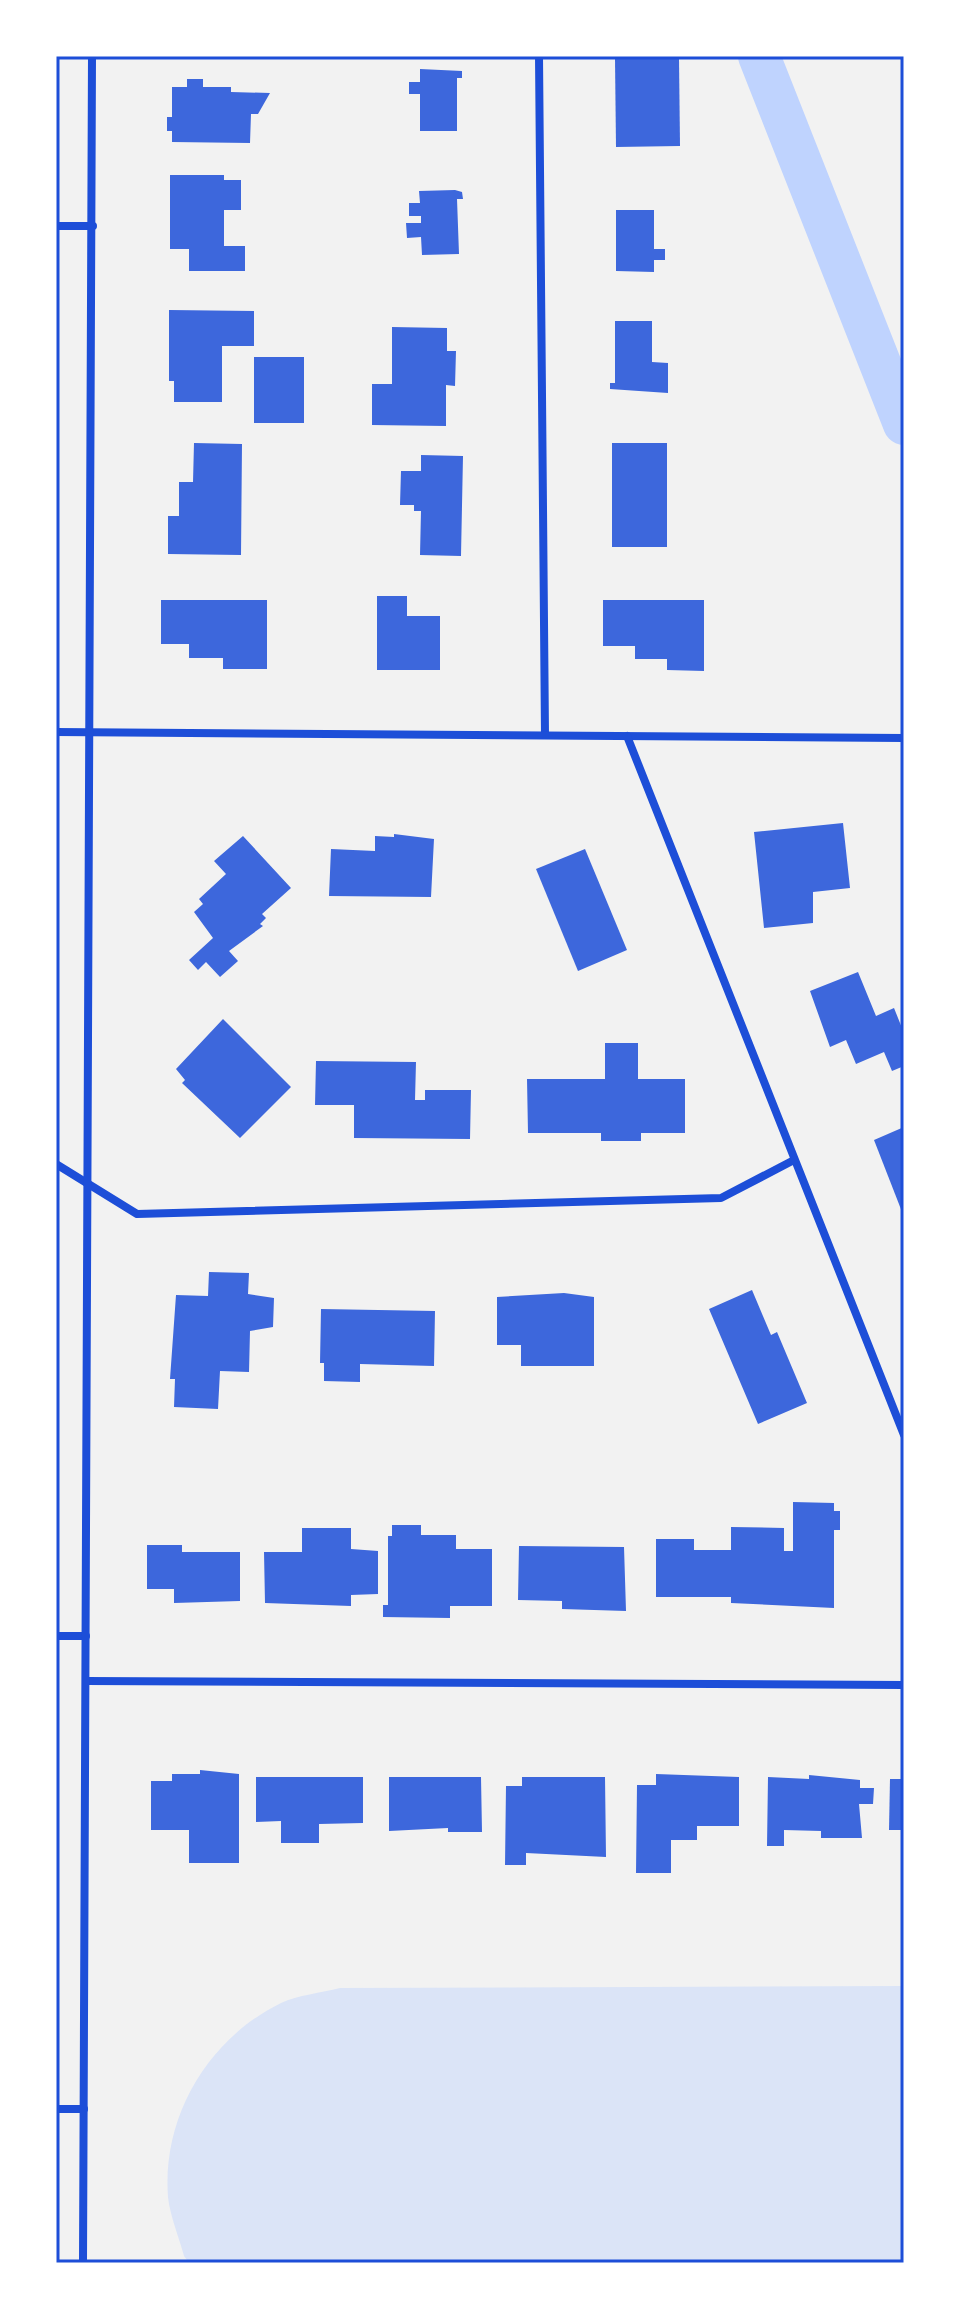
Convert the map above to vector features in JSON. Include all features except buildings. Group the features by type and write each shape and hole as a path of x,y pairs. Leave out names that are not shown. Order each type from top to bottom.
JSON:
{"street":[{"path":"83,2263 92,56"},
{"path":"539,56 545,735"},
{"path":"56,226 93,226"},
{"path":"56,732 904,738"},
{"path":"627,736 904,1435"},
{"path":"56,1164 137,1214 721,1198 794,1160"},
{"path":"56,1636 86,1636"},
{"path":"86,1681 904,1685"},
{"path":"56,2109 84,2109"}],"shaded area":[{"path":"904,1986 904,2263 189,2263 184,2256 168,2197 168,2167 182,2110 195,2083 232,2037 255,2018 288,2000 340,1988"}],"waterway":[{"path":"759,56 904,424"}]}
